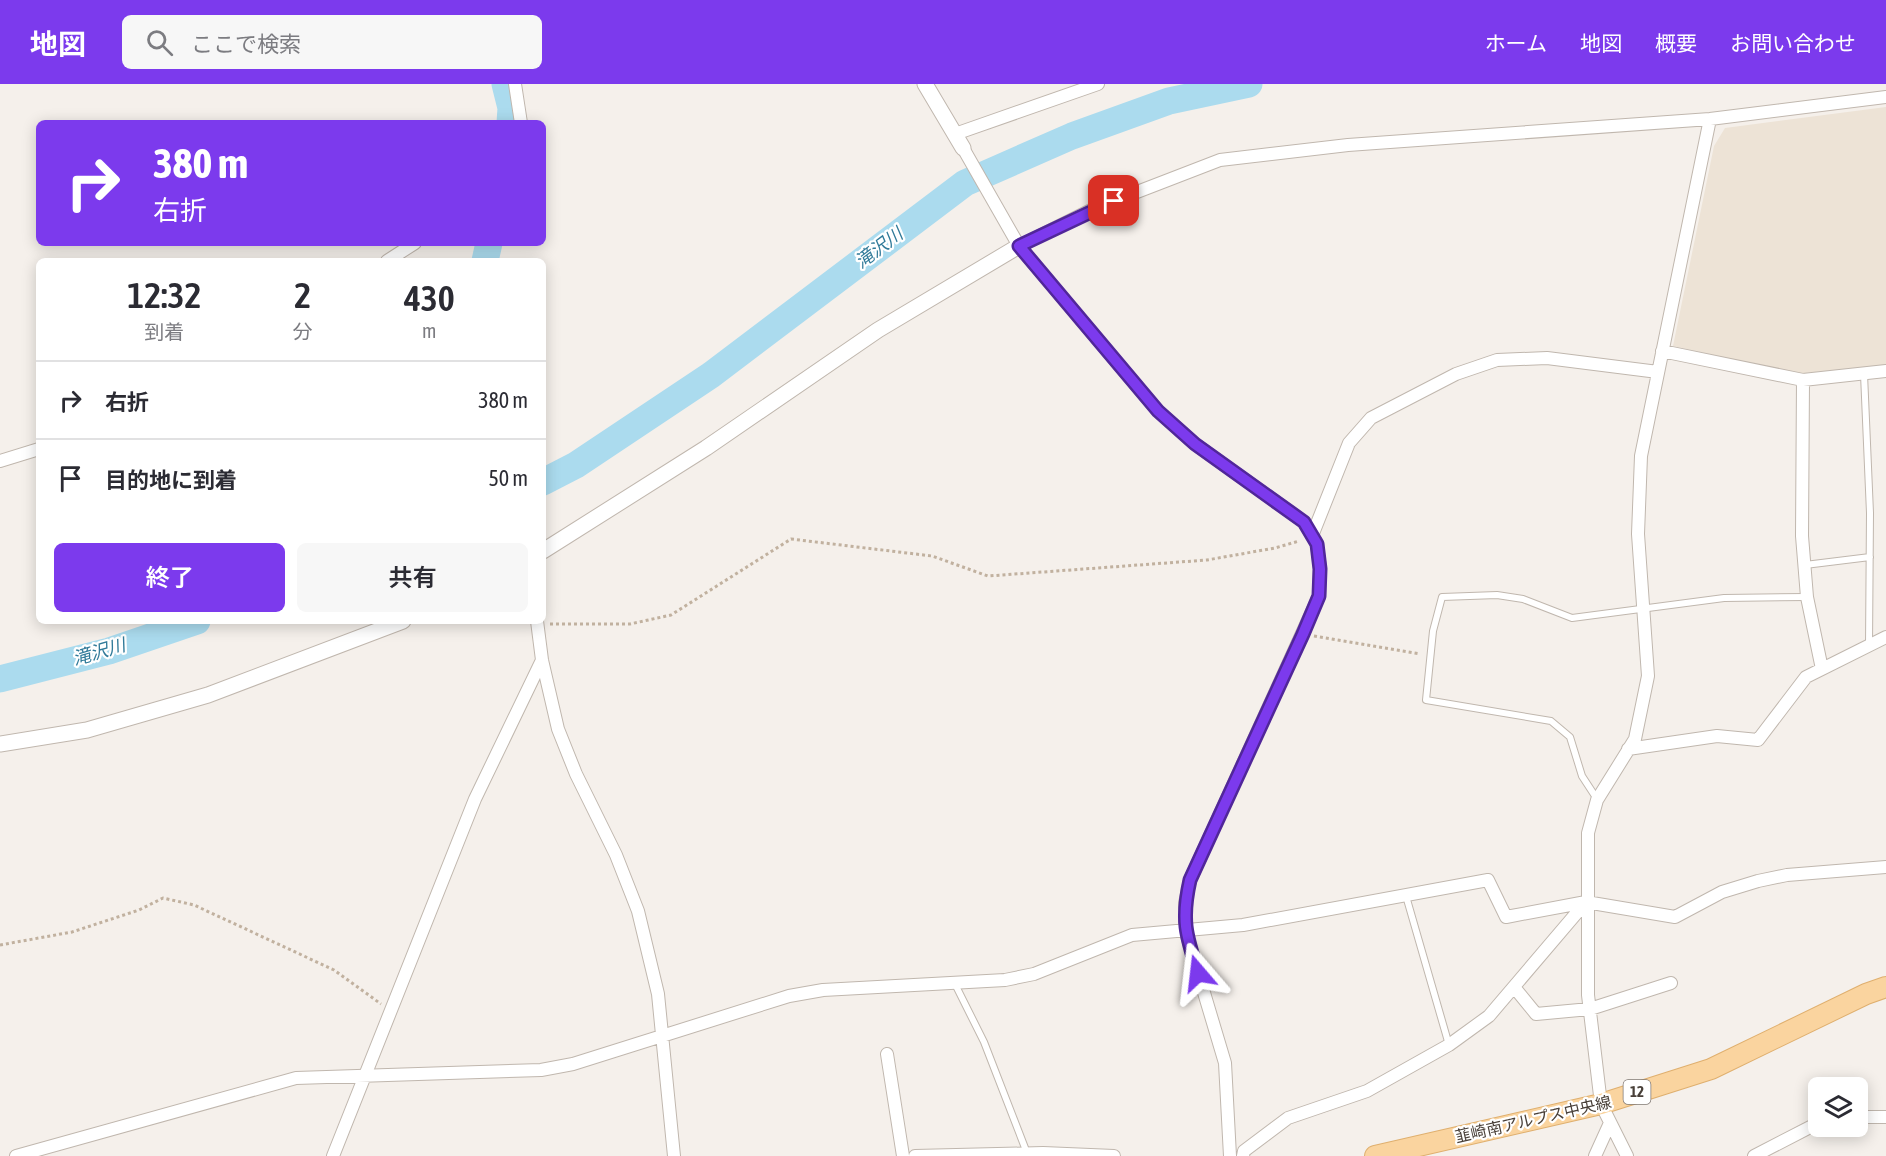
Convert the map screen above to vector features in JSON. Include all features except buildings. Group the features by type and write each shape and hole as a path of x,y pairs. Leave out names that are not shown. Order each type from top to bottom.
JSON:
{"main road":[{"name":"韮崎南アルプス中央線","path":"1375,1156 1601,1104 1711,1069 1866,994 1886,987"}],"street":[{"path":"514,84 520,120"},
{"path":"925,84 1019,246 1158,411 1195,444 1304,522 1317,544 1320,569 1319,596 1190,880 1185,903 1185,929 1226,1063 1230,1156"},
{"path":"955,134 1098,84"},
{"path":"546,549 706,448 878,330 1019,246 1093,209 1220,160 1348,145 1710,119 1886,97"},
{"path":"1627,1156 1601,1104 1590,1009 1586,902 1588,833 1597,800 1635,739 1648,676 1638,534 1641,456 1710,119"},
{"path":"392,258 410,246"},
{"path":"1662,351 1803,380 1886,371"},
{"path":"1312,536 1349,442 1371,418 1456,374 1497,360 1547,358 1658,372"},
{"path":"1803,380 1806,597 1822,669"},
{"path":"0,461 36,450"},
{"path":"0,744 87,730 208,695 395,624"},
{"path":"538,624 542,660 558,729 576,774 616,855 638,911 658,994 664,1035 674,1156"},
{"path":"1628,749 1717,736 1758,740 1806,677 1886,637"},
{"path":"333,1156 475,799 542,660"},
{"path":"16,1156 296,1078 541,1070 573,1064 789,996 823,990 1005,980 1034,974 1132,935 1243,925 1346,904 1406,896 1488,880 1506,917 1586,902 1675,917 1722,892 1787,874 1886,867"},
{"path":"1243,1156 1244,1151 1288,1118 1367,1090 1449,1045 1489,1016 1586,902"},
{"path":"1514,987 1536,1014 1590,1009 1671,983"},
{"path":"887,1054 903,1156"},
{"path":"1868,1117 1886,1117"},
{"path":"1595,1156 1610,1123"},
{"path":"1754,1156 1808,1128"},
{"path":"915,1156 1024,1154 1114,1156"}],"lane":[{"path":"1864,374 1870,557 1869,645"},
{"path":"1804,565 1870,557"},
{"path":"1597,800 1582,776 1570,737 1551,721 1426,700 1432,630 1442,597 1497,595 1523,599 1572,618 1724,598 1806,597"},
{"path":"1406,896 1449,1045"},
{"path":"955,984 988,1052 1024,1154"}],"path":[{"path":"546,622 630,624 671,615 790,539 932,556 988,576 1207,560 1275,548 1312,536"},
{"path":"1303,634 1430,656"},
{"path":"0,945 72,932 139,910 164,898 194,905 334,970 392,1012"}],"shaded area":[{"path":"1886,107 1886,365 1796,374 1673,346 1714,146 1725,128"}],"waterway":[{"path":"505,84 511,108 510,120"},
{"name":"滝沢川","path":"546,480 576,465 711,375 965,183 1072,136 1169,101 1249,84"},
{"path":"486,258 488,246"},
{"name":"滝沢川","path":"0,679 109,651 188,624"}],"route":[{"path":"1114,201 1019,246 1158,411 1195,444 1304,522 1317,544 1320,569 1319,596 1190,880 1185,903 1185,929 1198,973"}]}
